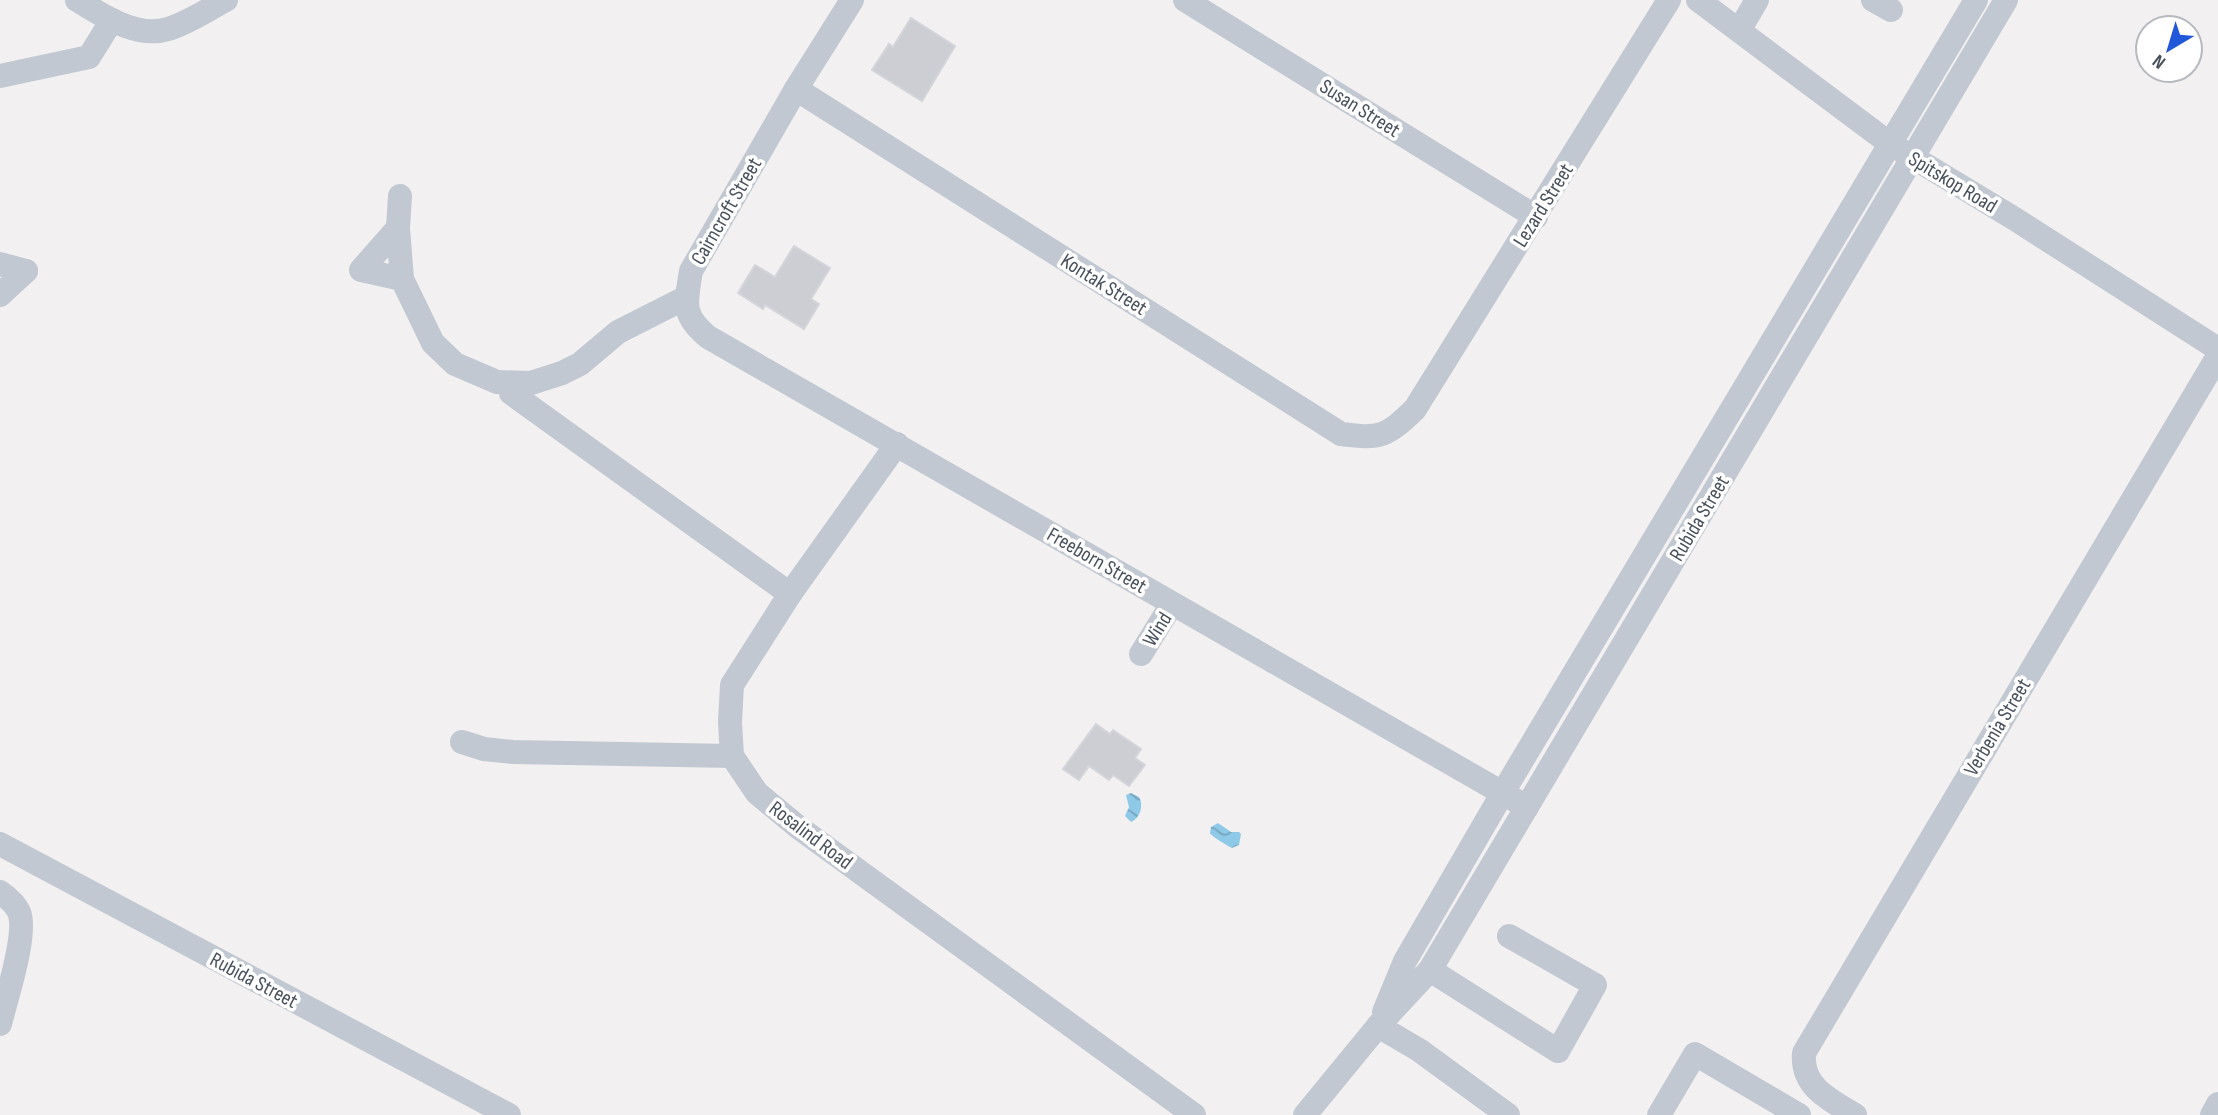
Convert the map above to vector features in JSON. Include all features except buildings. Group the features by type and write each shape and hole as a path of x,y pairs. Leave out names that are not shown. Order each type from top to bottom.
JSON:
{"street":[{"path":"77,0 112,20 137,29 166,30 226,0"},
{"name":"Cairncroft Street","path":"687,297 691,271 796,89 852,0"},
{"name":"Susan Street","path":"1185,0 1536,217"},
{"name":"Lezard Street","path":"1415,409 1669,0"},
{"name":"Spitskop Road","path":"1698,0 1888,143 2218,349"},
{"name":"Rubida Street","path":"1378,1026 1405,961 1502,794 1888,143 1976,0"},
{"name":"Rubida Street","path":"1305,1115 1378,1026 1430,970 2006,0"},
{"path":"1740,29 1756,1"},
{"path":"0,76 89,57 112,20"},
{"name":"Kontak Street","path":"796,89 1341,434 1370,438 1386,434 1415,409"},
{"path":"400,195 398,228 402,279 433,343 455,364 496,382 531,383 562,373 580,364 618,332 687,297"},
{"path":"398,228 361,270 402,279"},
{"path":"0,264 26,271 0,295"},
{"name":"Freeborn Street","path":"687,297 687,312 694,326 708,337 1527,807"},
{"name":"Verbenia Street","path":"1841,1109 1805,1075 1802,1067 1804,1054 2218,356"},
{"path":"511,393 790,594"},
{"path":"462,742 484,749 513,752 732,756 732,685 790,594 897,444"},
{"name":"Wind","path":"1141,654 1172,604"},
{"name":"Rosalind Road","path":"732,756 757,793 798,827 1195,1115"},
{"name":"Rubida Street","path":"0,844 509,1115"},
{"path":"0,892 11,900 19,912 22,931 0,1024"},
{"path":"1430,970 1558,1051 1595,985 1509,936"},
{"path":"1378,1026 1419,1049 1508,1115"},
{"path":"1659,1115 1695,1054 1787,1112"},
{"path":"2212,1115 2218,1104"}],"water":[{"path":"1131,793 1139,797 1141,808 1139,815 1131,822 1125,816 1129,807 1126,795"},
{"path":"1218,823 1231,832 1241,834 1239,845 1232,848 1210,833 1211,827"}]}
